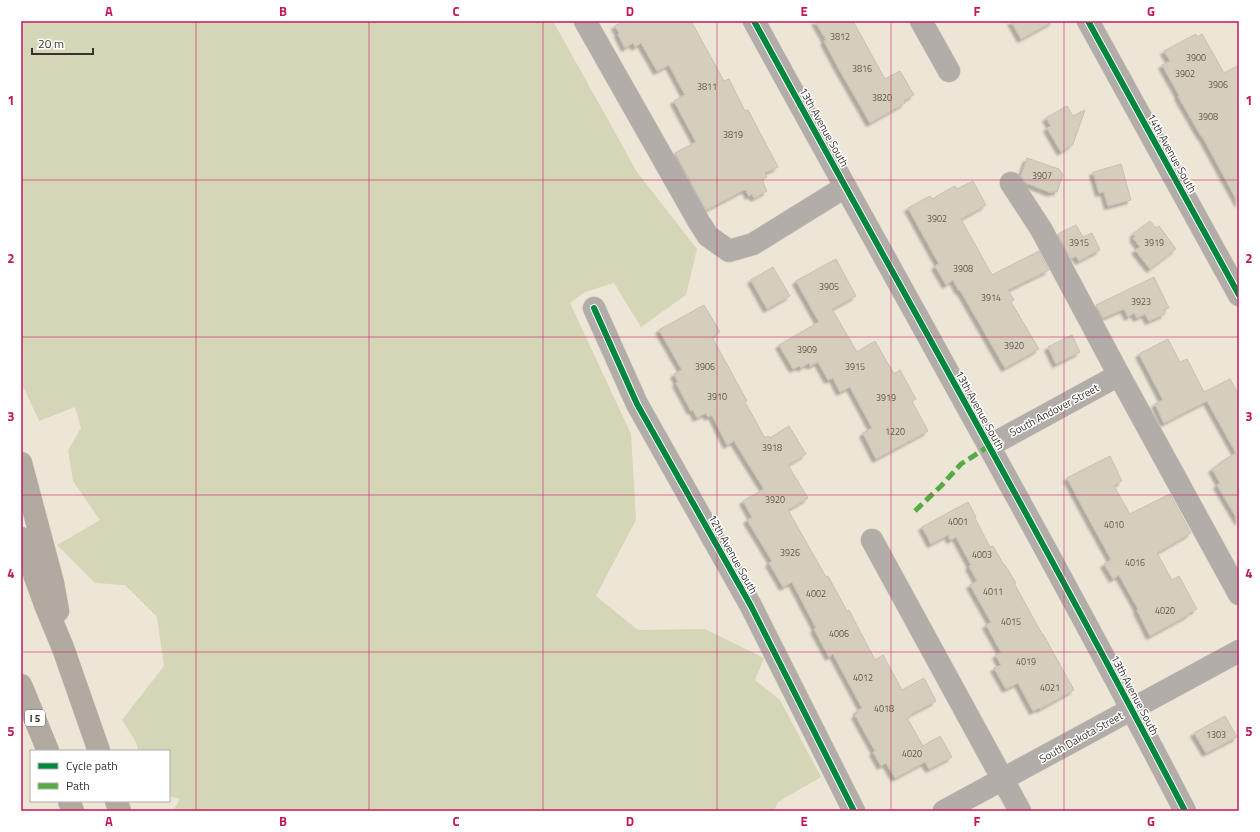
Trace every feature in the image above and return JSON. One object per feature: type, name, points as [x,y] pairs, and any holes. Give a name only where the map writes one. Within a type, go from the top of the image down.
[{"type":"highway","points":[[21,464],[53,583],[63,648]]},
{"type":"highway","points":[[21,538],[46,607],[63,648],[99,750]]},
{"type":"highway","name":"I 5","points":[[21,685],[48,750]]},
{"type":"street","points":[[585,21],[699,222],[708,236],[729,251],[753,244],[845,187]]},
{"type":"street","name":"13th Avenue South","points":[[754,21],[989,446],[1132,709],[1185,811]]},
{"type":"street","points":[[921,21],[949,71]]},
{"type":"street","name":"14th Avenue South","points":[[1088,21],[1239,295]]},
{"type":"street","points":[[1011,183],[1041,229],[1239,594]]},
{"type":"street","name":"12th Avenue South","points":[[594,308],[637,404],[751,606],[854,811]]},
{"type":"street","name":"South Andover Street","points":[[989,446],[1119,375]]},
{"type":"street","points":[[872,540],[1020,811]]},
{"type":"street","name":"South Dakota Street","points":[[944,811],[1239,651]]},
{"type":"green space","points":[[21,21],[553,21],[637,172],[697,249],[686,295],[641,327],[614,283],[585,292],[570,303],[631,434],[636,520],[596,596],[638,630],[705,629],[764,658],[755,680],[780,700],[821,777],[778,802],[774,811],[173,811],[180,799],[170,796],[170,750],[138,750],[136,742],[122,720],[164,666],[157,617],[125,585],[95,583],[57,545],[100,520],[73,481],[68,450],[81,428],[75,407],[39,421],[21,382]]},
{"type":"building","points":[[624,21],[691,21],[724,81],[729,79],[745,111],[748,110],[778,167],[765,173],[767,177],[762,180],[767,191],[754,198],[752,194],[749,196],[746,190],[744,190],[706,210],[675,153],[696,142],[674,101],[685,95],[669,65],[657,71],[641,43],[635,47],[633,43],[625,48],[615,26]]},
{"type":"building","points":[[815,21],[853,21],[885,79],[900,71],[914,95],[904,100],[905,103],[870,123],[839,69],[824,41],[826,40]]},
{"type":"building","points":[[1011,21],[1054,21],[1021,39]]},
{"type":"building","points":[[1196,34],[1197,37],[1202,34],[1224,73],[1239,65],[1239,204],[1162,65],[1170,61],[1164,51]]},
{"type":"building","points":[[1067,106],[1073,116],[1085,110],[1073,144],[1061,152],[1047,128],[1051,126],[1046,118]]},
{"type":"building","points":[[1027,158],[1059,169],[1063,175],[1057,192],[1053,191],[1052,193],[1026,183],[1021,176]]},
{"type":"building","points":[[1121,164],[1131,200],[1108,206],[1104,192],[1099,193],[1093,172]]},
{"type":"building","points":[[973,181],[986,205],[961,219],[992,275],[1039,251],[1049,270],[1008,290],[1014,300],[1011,302],[1039,349],[1005,368],[953,280],[946,285],[935,266],[939,264],[908,208],[930,196],[932,199],[955,186],[957,189]]},
{"type":"building","points":[[1150,221],[1156,228],[1159,226],[1176,249],[1150,269],[1135,250],[1140,247],[1133,238],[1135,237],[1133,234]]},
{"type":"building","points":[[1076,225],[1083,237],[1092,233],[1100,250],[1079,261],[1076,256],[1071,259],[1058,234]]},
{"type":"building","points":[[836,259],[856,296],[832,309],[857,352],[875,341],[894,374],[900,370],[916,399],[912,401],[928,431],[876,459],[863,433],[872,428],[850,387],[840,392],[833,378],[828,380],[818,362],[810,366],[809,363],[801,368],[799,366],[793,369],[779,345],[819,322],[796,281]]},
{"type":"building","points":[[773,267],[790,296],[767,309],[751,280]]},
{"type":"building","points":[[1154,277],[1169,308],[1163,310],[1165,314],[1149,321],[1145,314],[1137,318],[1134,313],[1128,317],[1124,309],[1103,318],[1096,305]]},
{"type":"building","points":[[704,305],[720,332],[712,337],[747,401],[745,402],[765,438],[768,436],[770,438],[789,426],[806,454],[788,465],[808,498],[788,510],[826,577],[828,576],[847,611],[849,610],[875,660],[883,655],[902,690],[924,678],[936,701],[911,714],[911,716],[907,718],[923,746],[940,736],[952,757],[929,769],[925,762],[895,778],[886,763],[881,766],[873,752],[875,751],[855,715],[858,713],[857,711],[862,708],[833,654],[829,657],[792,582],[783,587],[769,563],[772,561],[747,520],[752,517],[743,501],[764,489],[734,441],[727,445],[712,415],[708,417],[706,413],[697,418],[693,410],[691,411],[676,383],[678,382],[674,374],[682,370],[659,330]]},
{"type":"building","points":[[1072,335],[1080,352],[1056,364],[1048,347]]},
{"type":"building","points":[[1168,339],[1180,362],[1187,359],[1204,392],[1230,379],[1239,395],[1239,522],[1217,485],[1220,483],[1212,469],[1236,453],[1207,401],[1164,423],[1155,404],[1163,400],[1139,354]]},
{"type":"building","points":[[1110,456],[1122,481],[1114,486],[1130,514],[1170,494],[1191,533],[1157,553],[1172,580],[1179,576],[1197,609],[1150,636],[1137,610],[1138,609],[1119,575],[1113,579],[1104,564],[1111,559],[1067,478]]},
{"type":"building","points":[[968,502],[990,547],[993,546],[1016,583],[1014,583],[1074,690],[1040,709],[1039,708],[1033,711],[1018,683],[1006,689],[994,668],[1001,665],[996,655],[1001,652],[986,625],[991,622],[970,585],[977,581],[969,566],[971,565],[956,537],[950,540],[948,535],[931,544],[922,527]]},
{"type":"building","points":[[1225,716],[1237,737],[1206,753],[1194,733]]},
{"type":"marked path","points":[[915,511],[961,464],[989,446]]},
{"type":"cycle path","points":[[754,21],[1026,513],[1185,811]]},
{"type":"cycle path","points":[[1088,21],[1239,295]]},
{"type":"cycle path","points":[[594,308],[637,404],[751,606],[854,811]]}]
